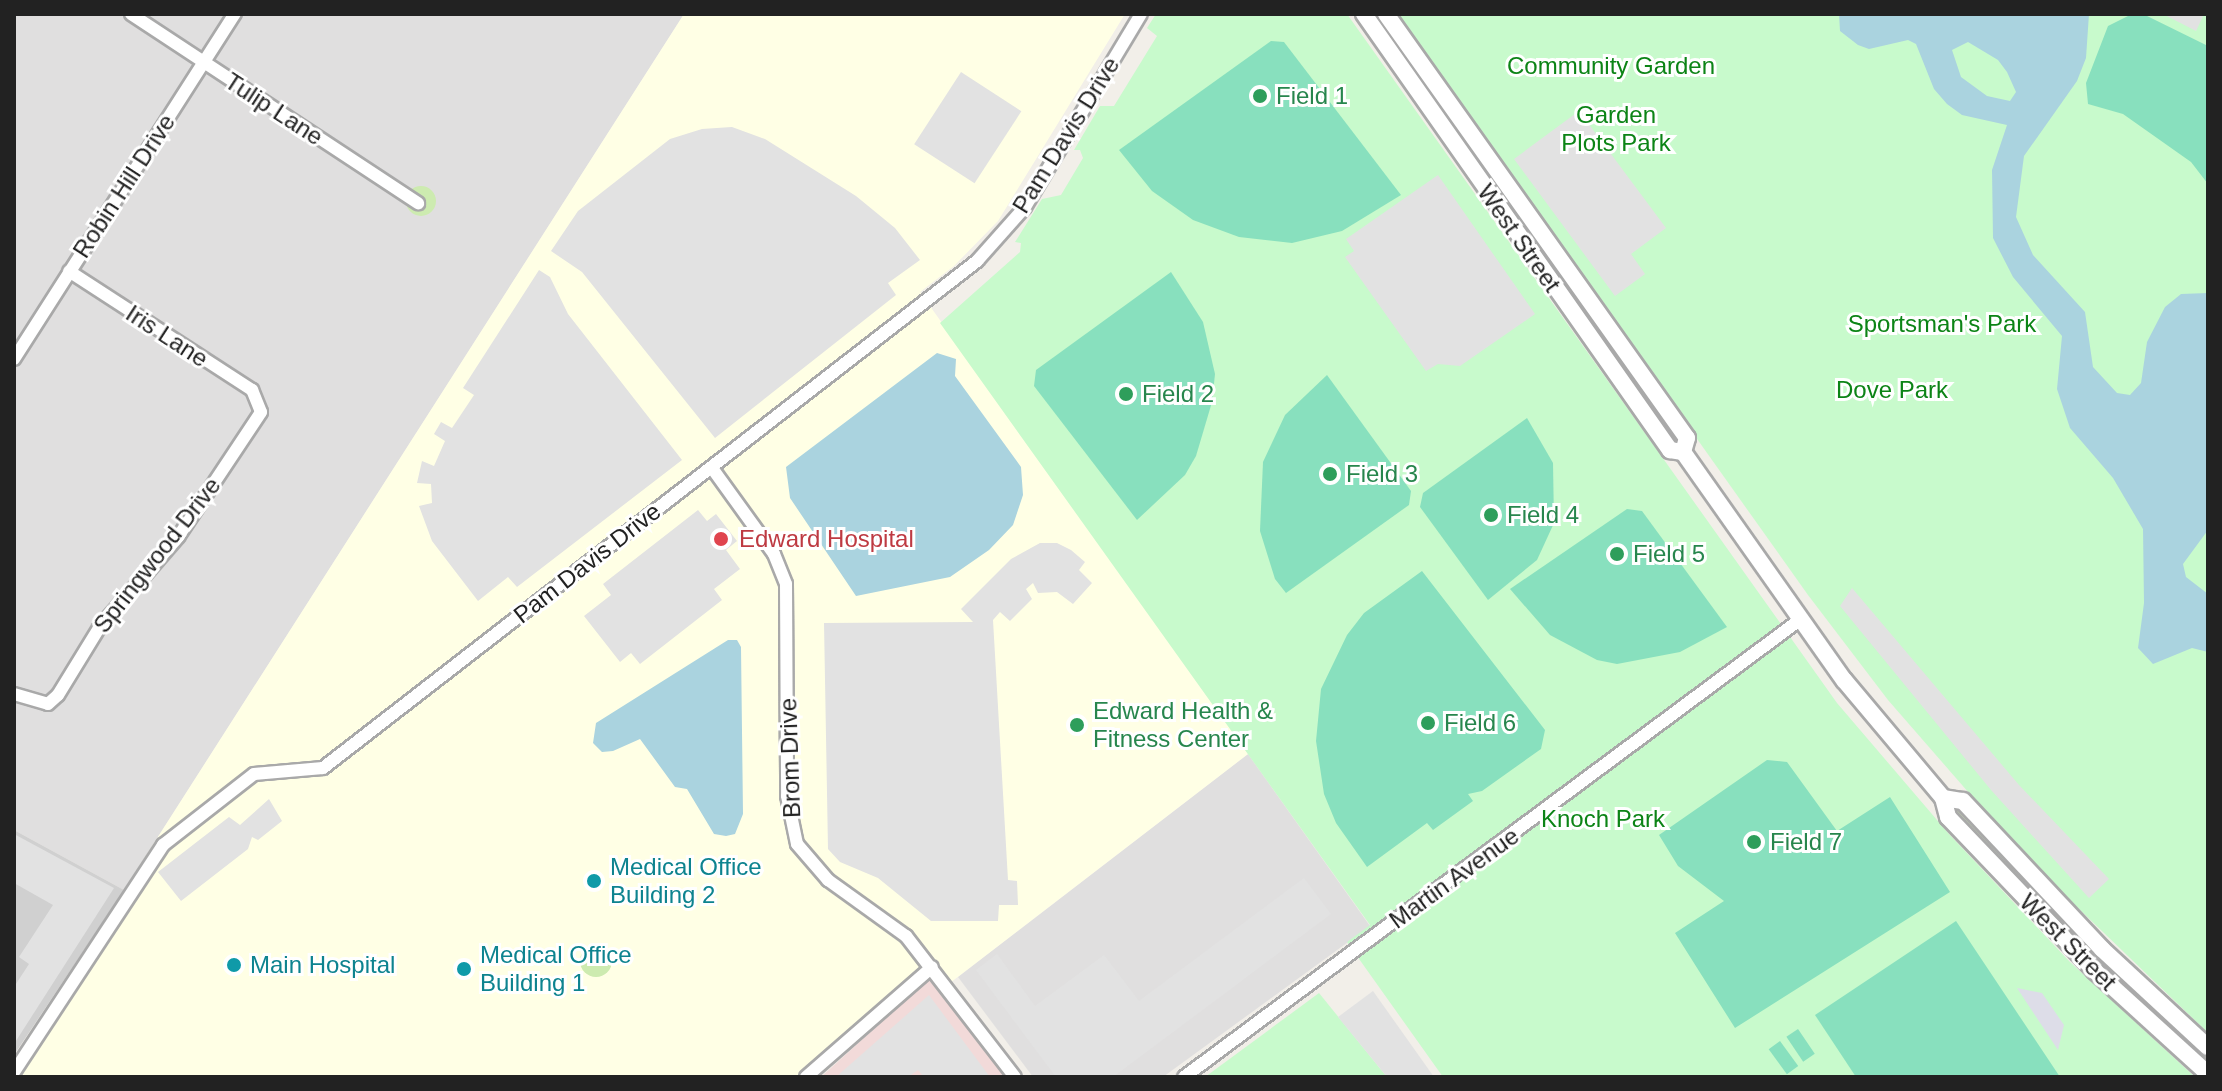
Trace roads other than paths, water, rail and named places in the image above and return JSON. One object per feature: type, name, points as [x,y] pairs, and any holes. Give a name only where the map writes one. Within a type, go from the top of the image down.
[{"type":"street","name":"Tulip Lane","points":[[131,14],[418,203]]},
{"type":"street","name":"Robin Hill Drive","points":[[14,359],[235,14]]},
{"type":"street","name":"Pam Davis Drive","points":[[14,1072],[163,845],[254,774],[323,768],[977,261],[1025,207],[1141,14]]},
{"type":"street","name":"West Street","points":[[1364,14],[1670,450],[1683,452],[1844,680],[1943,798],[1948,817],[2051,928],[2208,1074]]},
{"type":"street","name":"West Street","points":[[1386,14],[1687,438],[1683,452]]},
{"type":"street","name":"Iris Lane","points":[[69,271],[252,390],[261,404]]},
{"type":"street","name":"Springwood Drive","points":[[14,694],[48,704],[99,628],[178,537],[251,432],[261,404]]},
{"type":"street","name":"Brom Drive","points":[[712,468],[774,554],[786,584],[787,796],[797,844],[828,880],[890,920],[932,967],[1015,1077]]},
{"type":"street","name":"Martin Avenue","points":[[1184,1077],[1801,619]]},
{"type":"street","name":"West Street","points":[[1943,798],[1963,801],[2093,939],[2208,1047]]},
{"type":"street","points":[[806,1077],[932,967]]},
{"type":"water","points":[[1839,14],[2089,14],[2086,58],[2077,81],[2024,156],[2016,217],[2033,255],[2085,312],[2093,367],[2117,393],[2130,395],[2141,383],[2147,342],[2165,307],[2181,294],[2208,293],[2208,530],[2183,564],[2186,577],[2208,594],[2208,652],[2192,648],[2153,664],[2138,648],[2144,603],[2143,529],[2113,478],[2070,428],[2057,389],[2062,336],[2013,277],[1993,238],[1992,170],[2007,125],[1962,115],[1947,104],[1934,89],[1916,44],[1908,40],[1869,49],[1858,45],[1840,31]],"holes":[[[1968,42],[1998,60],[2016,92],[2010,101],[1987,96],[1961,77],[1952,50]]]},
{"type":"water","points":[[937,353],[956,359],[955,376],[1021,467],[1023,495],[1013,525],[989,550],[950,577],[856,596],[790,498],[786,467]]},
{"type":"water","points":[[728,640],[737,640],[741,647],[743,814],[735,834],[726,836],[714,834],[687,789],[675,787],[640,739],[613,751],[602,752],[593,743],[596,723]]},
{"type":"place","name":"Field 1","points":[[1260,96]]},
{"type":"place","name":"Field 2","points":[[1126,394]]},
{"type":"place","name":"Field 3","points":[[1330,474]]},
{"type":"place","name":"Field 4","points":[[1491,515]]},
{"type":"place","name":"Edward Hospital","points":[[721,539]]},
{"type":"place","name":"Field 5","points":[[1617,554]]},
{"type":"place","name":"Field 6","points":[[1428,723]]},
{"type":"place","name":"Edward Health & Fitness Center","points":[[1077,725]]},
{"type":"place","name":"Field 7","points":[[1754,842]]},
{"type":"place","name":"Medical Office Building 2","points":[[594,881]]},
{"type":"place","name":"Main Hospital","points":[[234,965]]},
{"type":"place","name":"Medical Office Building 1","points":[[464,969]]},
{"type":"park label","name":"Community Garden","points":[[1611,66]]},
{"type":"park label","name":"Garden Plots Park","points":[[1616,129]]},
{"type":"park label","name":"Sportsman's Park","points":[[1942,324]]},
{"type":"park label","name":"Dove Park","points":[[1892,390]]},
{"type":"park label","name":"Knoch Park","points":[[1603,819]]}]
